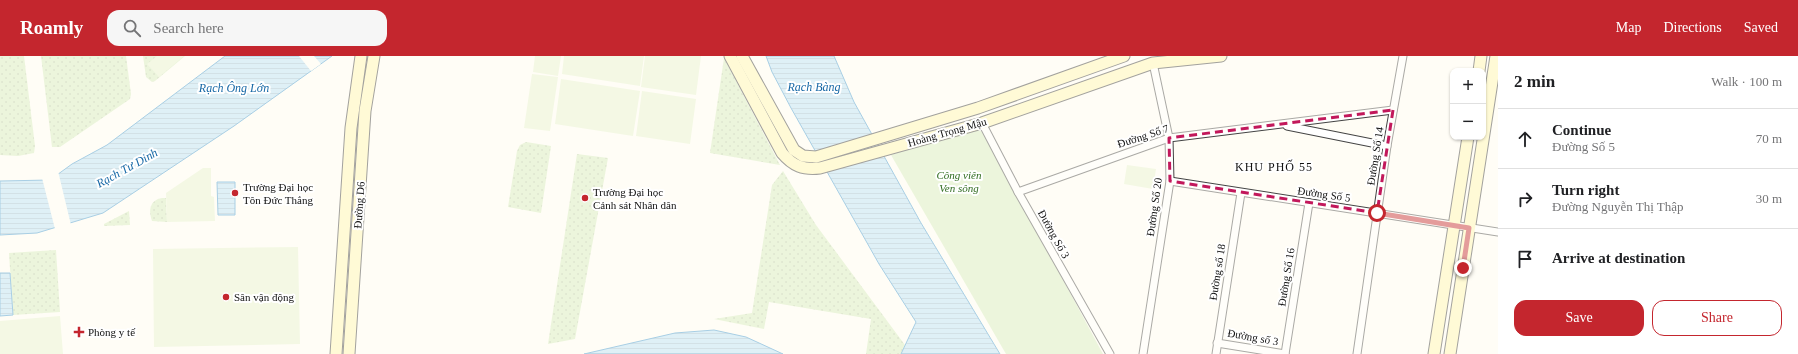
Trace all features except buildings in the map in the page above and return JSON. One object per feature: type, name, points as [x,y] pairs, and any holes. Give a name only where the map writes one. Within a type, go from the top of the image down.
[{"type":"main road","name":"Đường D6","points":[[336,349],[354,96],[361,56]]},
{"type":"main road","name":"Đường D6","points":[[350,350],[367,98],[374,56]]},
{"type":"main road","name":"Hoàng Trọng Mậu","points":[[730,56],[752,84],[794,150],[803,156],[816,157],[978,108],[1124,56]]},
{"type":"main road","name":"Hoàng Trọng Mậu","points":[[742,56],[752,84],[782,153],[789,161],[808,169],[820,168],[982,123],[1153,59],[1221,56]]},
{"type":"main road","points":[[1480,68],[1482,56]]},
{"type":"main road","points":[[1450,354],[1496,56]]},
{"type":"main road","points":[[354,96],[367,98]]},
{"type":"main road","points":[[1434,354],[1468,140]]},
{"type":"main road","points":[[336,349],[350,350]]},
{"type":"street","name":"Đường Số 14","points":[[1357,354],[1387,146],[1403,56]]},
{"type":"street","name":"Đường Số 20","points":[[1143,354],[1170,181],[1169,138],[1153,59]]},
{"type":"street","name":"Đường Số 7","points":[[1018,192],[1169,138],[1393,110]]},
{"type":"street","name":"Đường Số 3","points":[[982,123],[1018,192],[1110,354]]},
{"type":"street","name":"Đường Số 7","points":[[1281,125],[1387,146]]},
{"type":"street","name":"Đường Số 5","points":[[1170,181],[1498,232]]},
{"type":"street","name":"Đường số 18","points":[[1216,354],[1241,192]]},
{"type":"street","name":"Đường Số 16","points":[[1285,354],[1309,203]]},
{"type":"street","name":"Đường số 3","points":[[1217,343],[1285,354]]},
{"type":"highlighted area","points":[[1393,110],[1377,213],[1170,181],[1169,138]]},
{"type":"green space","points":[[0,56],[24,56],[35,146],[34,153],[18,156],[0,155]]},
{"type":"green space","points":[[41,56],[126,56],[131,94],[130,99],[60,147],[52,147]]},
{"type":"green space","points":[[143,56],[185,56],[152,82],[146,77]]},
{"type":"green space","points":[[157,56],[184,56],[159,77],[147,64]]},
{"type":"green space","points":[[535,56],[561,56],[558,76],[533,72]]},
{"type":"green space","points":[[564,56],[644,56],[640,86],[562,74]]},
{"type":"green space","points":[[645,56],[701,56],[696,95],[641,87]]},
{"type":"green space","points":[[724,58],[780,165],[710,153]]},
{"type":"green space","points":[[532,74],[558,77],[550,131],[524,128]]},
{"type":"green space","points":[[561,79],[640,91],[633,136],[555,124]]},
{"type":"green space","points":[[642,91],[696,99],[690,144],[636,136]]},
{"type":"green space","name":"Công viên Ven sông","points":[[971,129],[977,129],[984,133],[1103,354],[1006,354],[891,155]]},
{"type":"green space","points":[[526,142],[551,146],[541,213],[508,207],[517,151],[520,145]]},
{"type":"green space","points":[[577,154],[608,158],[575,339],[548,344]]},
{"type":"green space","points":[[1127,165],[1156,169],[1153,189],[1124,184]]},
{"type":"green space","points":[[203,168],[211,168],[211,196],[214,197],[215,221],[167,222],[166,193]]},
{"type":"green space","points":[[783,171],[816,225],[905,345],[901,354],[866,354],[871,319],[769,302],[764,329],[714,319],[752,313],[772,185]]},
{"type":"green space","points":[[166,198],[167,222],[152,221],[150,213],[151,206],[155,201]]},
{"type":"green space","points":[[129,211],[130,225],[104,226],[104,224]]},
{"type":"green space","name":"Sân vận động","points":[[298,247],[300,344],[154,347],[153,249]]},
{"type":"green space","points":[[56,250],[60,312],[13,315],[9,253]]},
{"type":"green space","points":[[60,316],[63,354],[0,354],[0,321]]},
{"type":"water","name":"Rạch Ông Lớn","points":[[225,56],[332,56],[234,126],[103,213],[37,233],[0,235],[0,181],[50,180],[72,164],[107,145]]},
{"type":"water","name":"Rạch Bàng","points":[[766,56],[834,56],[854,102],[921,223],[1000,354],[901,354],[916,322],[879,264],[791,108],[772,72]]},
{"type":"water","points":[[217,182],[235,182],[235,215],[218,215]]},
{"type":"water","points":[[0,273],[10,273],[13,315],[0,316]]},
{"type":"water","points":[[714,330],[746,337],[783,354],[584,354],[675,333]]},
{"type":"pier","points":[[299,56],[314,56],[321,64],[311,71]]},
{"type":"pier","points":[[58,171],[71,225],[55,229],[42,178],[50,178]]},
{"type":"place","name":"Trường Đại học Tôn Đức Thắng","points":[[235,193]]},
{"type":"place","name":"Trường Đại học Cảnh sát Nhân dân","points":[[585,198]]},
{"type":"place","name":"Sân vận động","points":[[226,297]]},
{"type":"place","name":"Phòng y tế","points":[[79,332]]},
{"type":"district","name":"KHU PHỐ 55","points":[[1274,167]]},
{"type":"route","points":[[1377,213],[1469,228],[1463,268]]},
{"type":"water label","name":"Rạch Tư Dinh","points":[[127,168]]}]
